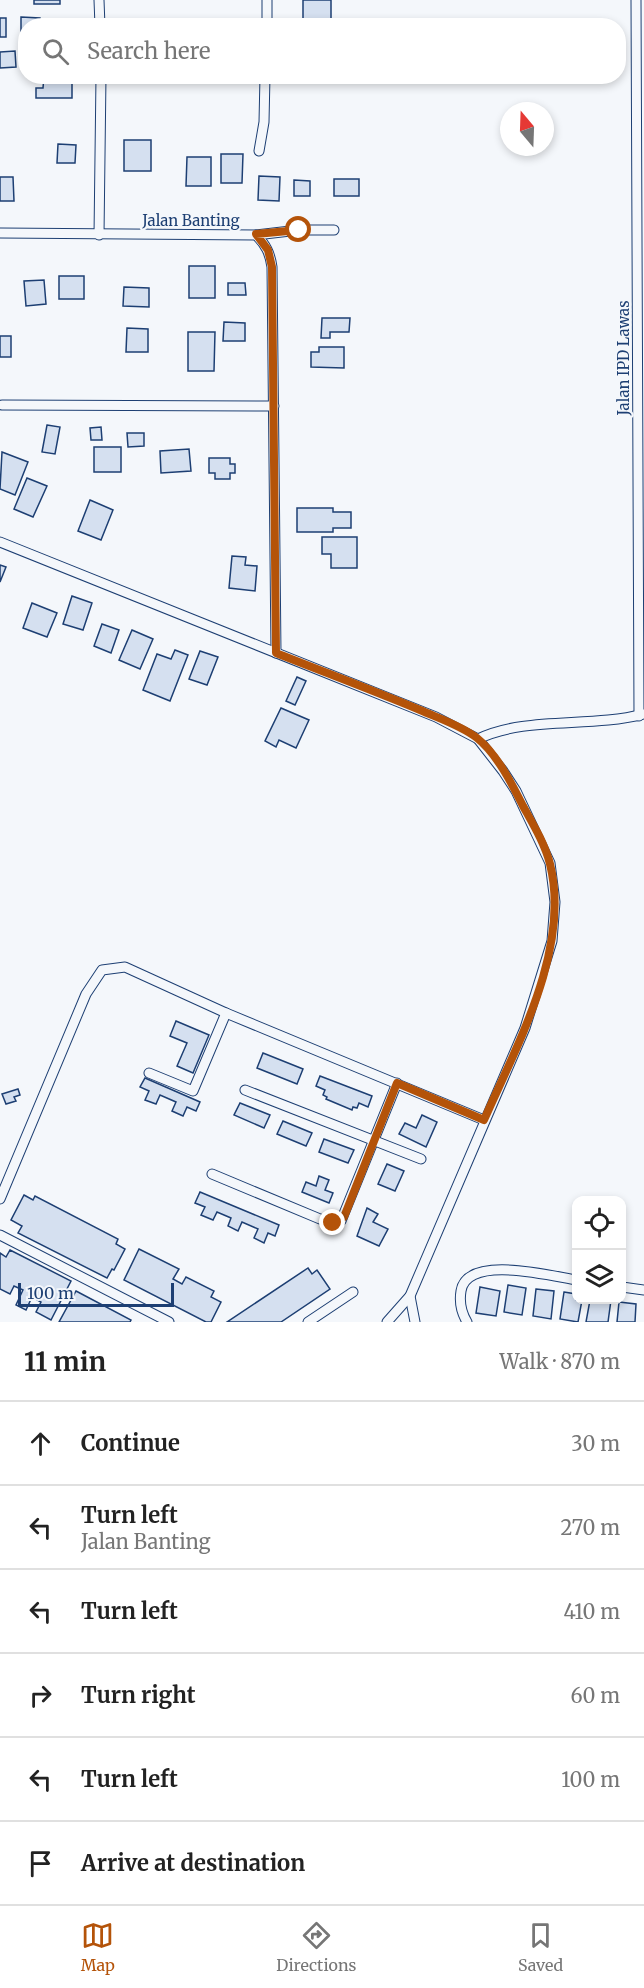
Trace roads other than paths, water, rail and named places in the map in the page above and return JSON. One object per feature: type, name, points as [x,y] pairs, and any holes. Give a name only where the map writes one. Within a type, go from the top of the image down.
[{"type":"street","points":[[99,0],[100,18]]},
{"type":"street","points":[[267,0],[267,18]]},
{"type":"street","name":"Jalan IPD Lawas","points":[[636,0],[641,715]]},
{"type":"street","points":[[99,235],[101,84]]},
{"type":"street","points":[[259,151],[264,122],[265,84]]},
{"type":"street","points":[[256,234],[334,230]]},
{"type":"street","name":"Jalan Banting","points":[[0,233],[256,234],[268,250],[272,267],[276,653]]},
{"type":"street","points":[[2,405],[274,406]]},
{"type":"street","points":[[0,542],[411,706],[478,739],[503,771],[533,825],[550,863],[555,902],[552,941],[545,968],[525,1028],[410,1296],[387,1322]]},
{"type":"street","points":[[478,739],[505,728],[585,724],[641,715]]},
{"type":"street","points":[[0,1199],[86,994],[102,970],[125,967],[226,1013],[484,1120]]},
{"type":"street","points":[[149,1073],[193,1092],[226,1013]]},
{"type":"street","points":[[212,1174],[333,1223],[344,1217],[397,1083]]},
{"type":"street","points":[[245,1090],[375,1139],[421,1159]]},
{"type":"street","points":[[0,1235],[169,1322]]},
{"type":"street","points":[[467,1322],[459,1300],[461,1286],[471,1274],[487,1270],[508,1270],[572,1279]]},
{"type":"street","points":[[626,1288],[644,1290]]},
{"type":"street","points":[[308,1322],[353,1292]]},
{"type":"street","points":[[410,1296],[415,1322]]}]
